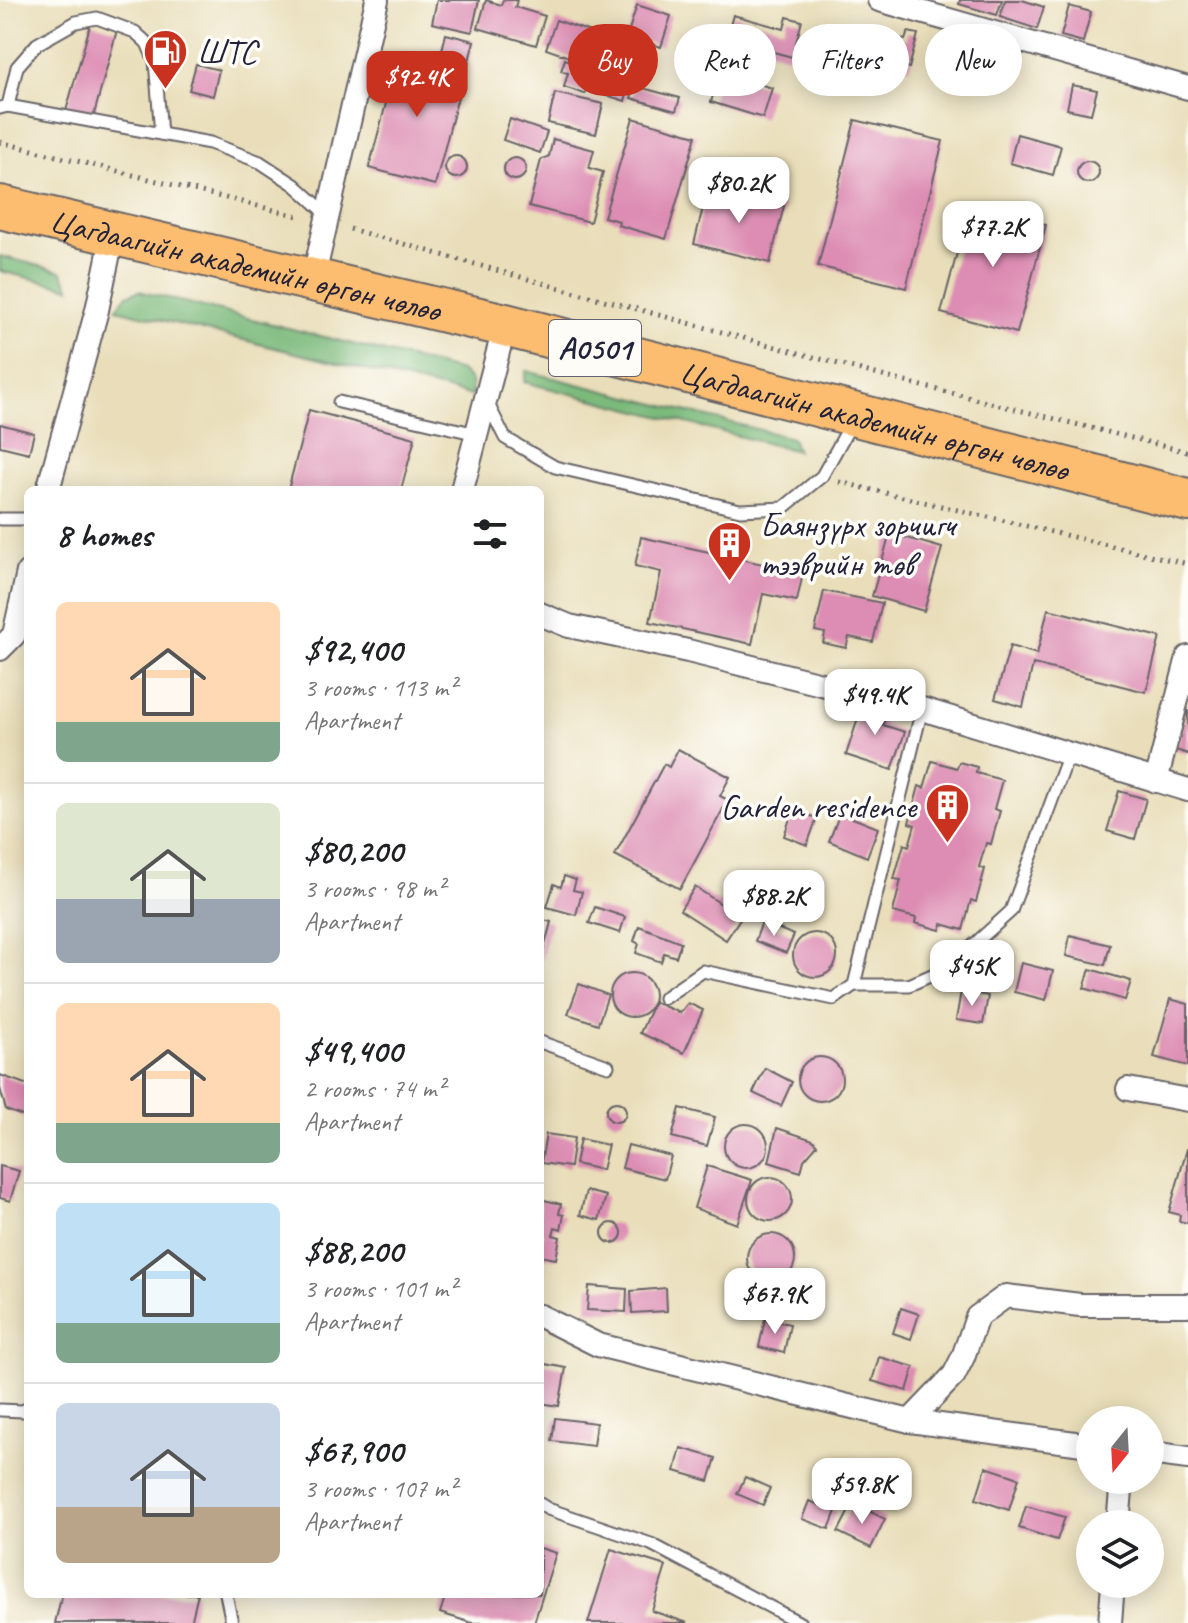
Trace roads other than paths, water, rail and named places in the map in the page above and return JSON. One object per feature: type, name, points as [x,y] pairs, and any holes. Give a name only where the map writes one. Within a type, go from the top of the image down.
[{"type":"highway","name":"Цагдаагийн академийн өргөн чөлөө","points":[[0,207],[505,325],[1188,500]]},
{"type":"street","points":[[313,280],[377,0]]},
{"type":"street","points":[[879,0],[1188,88]]},
{"type":"street","points":[[49,486],[97,310],[113,234]]},
{"type":"street","points":[[463,486],[505,325]]},
{"type":"street","points":[[0,649],[14,635],[24,590]]},
{"type":"street","points":[[544,616],[569,626],[688,651],[922,709],[1188,790]]},
{"type":"street","points":[[1156,781],[1188,657]]},
{"type":"street","points":[[1128,1089],[1188,1100]]},
{"type":"street","points":[[910,1421],[954,1375],[977,1317],[1006,1296],[1080,1305],[1188,1305]]},
{"type":"street","points":[[544,1318],[598,1345],[910,1421],[1076,1443]]},
{"type":"street","points":[[1164,1455],[1188,1458]]},
{"type":"street","points":[[1110,1623],[1112,1598]]},
{"type":"lane","points":[[161,134],[155,61],[147,43],[135,32],[97,18],[76,22],[37,44],[17,67],[4,107],[210,143],[260,162],[295,185],[327,219]]},
{"type":"lane","points":[[486,400],[505,438],[555,467],[740,510],[783,508],[822,476],[856,414]]},
{"type":"lane","points":[[339,402],[477,434]]},
{"type":"lane","points":[[0,519],[24,519]]},
{"type":"lane","points":[[854,985],[922,709]]},
{"type":"lane","points":[[664,998],[703,971],[834,999],[854,985],[909,985],[948,968],[1011,911],[1069,754]]},
{"type":"lane","points":[[544,1043],[608,1066]]},
{"type":"lane","points":[[0,1410],[24,1410]]},
{"type":"lane","points":[[544,1506],[651,1544],[800,1623]]},
{"type":"lane","points":[[227,1598],[232,1623]]},
{"type":"place","name":"ШТС","points":[[166,90]]},
{"type":"place","name":"Баянзүрх зорчигч тээврийн төв","points":[[729,583]]},
{"type":"place","name":"Garden residence","points":[[947,845]]}]
